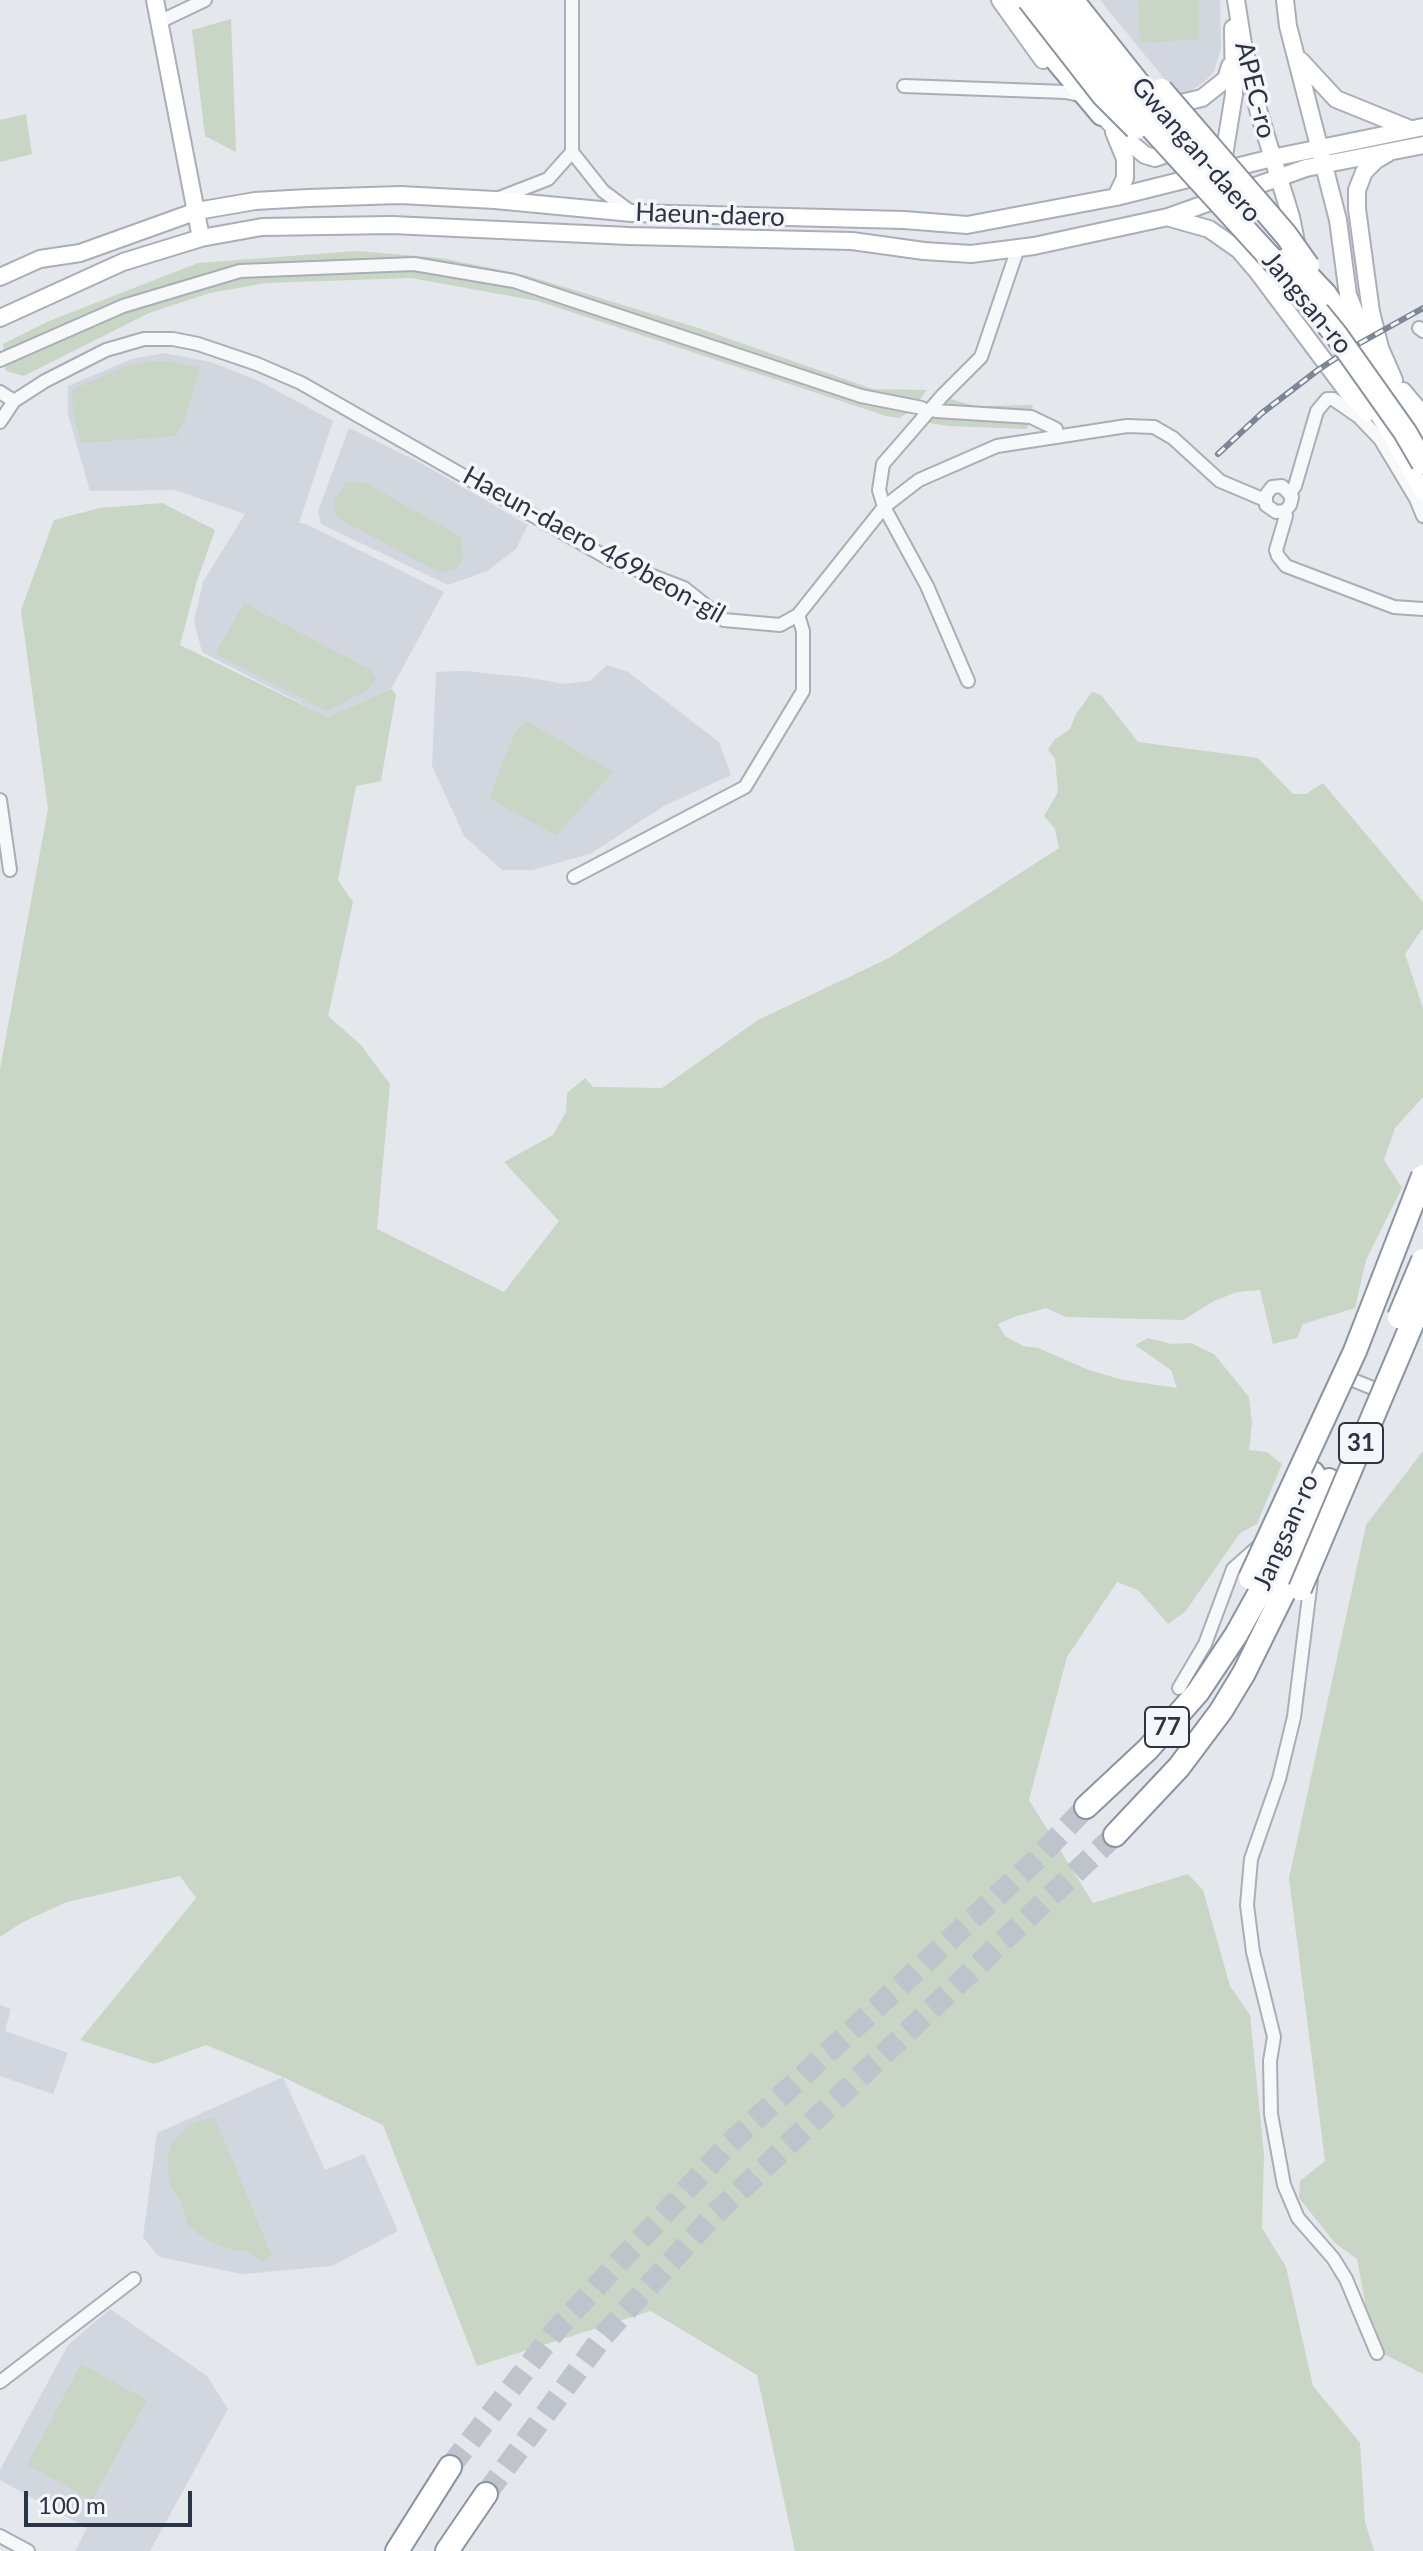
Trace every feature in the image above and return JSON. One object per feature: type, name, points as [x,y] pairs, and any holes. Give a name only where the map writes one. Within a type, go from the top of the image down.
[{"type":"highway","points":[[1014,0],[1059,63],[1102,114]]},
{"type":"highway","points":[[1029,0],[1103,95],[1154,144],[1176,156]]},
{"type":"highway","name":"Gwangan-daero","points":[[1052,0],[1176,156]]},
{"type":"highway","name":"Gwangan-daero","points":[[1072,0],[1181,137],[1325,294]]},
{"type":"highway","points":[[1088,0],[1135,60],[1286,235],[1325,294]]},
{"type":"highway","name":"Jangsan-ro","points":[[1176,156],[1298,288],[1337,336],[1405,432],[1423,463]]},
{"type":"highway","name":"Jangsan-ro","points":[[1325,294],[1423,436]]},
{"type":"highway","points":[[1236,1635],[1250,1578],[1355,1351],[1423,1176]]},
{"type":"highway","name":"Jangsan-ro","points":[[1086,1807],[1148,1749],[1198,1692],[1236,1635],[1261,1590],[1370,1347],[1423,1217]]},
{"type":"highway","name":"Jangsan-ro","points":[[1115,1835],[1171,1776],[1221,1711],[1244,1673],[1276,1611],[1423,1260]]},
{"type":"highway","name":"31","points":[[1221,1711],[1249,1679],[1266,1653],[1300,1589],[1423,1298]]},
{"type":"highway","points":[[397,2551],[450,2467]]},
{"type":"highway","points":[[447,2551],[486,2494]]},
{"type":"main road","points":[[155,0],[201,238]]},
{"type":"main road","points":[[1000,0],[1051,70],[1129,142],[1145,155],[1155,158],[1170,150],[1173,141],[1173,126],[1162,99]]},
{"type":"main road","points":[[1060,0],[1111,63],[1117,65],[1123,59],[1119,48]]},
{"type":"main road","points":[[1079,0],[1222,170]]},
{"type":"main road","name":"APEC-ro","points":[[1222,170],[1232,111],[1235,0]]},
{"type":"main road","name":"APEC-ro","points":[[1235,0],[1249,72],[1291,217],[1310,302],[1333,346],[1386,426],[1401,455]]},
{"type":"main road","name":"APEC-ro","points":[[1285,0],[1288,26],[1338,220],[1348,295],[1373,354],[1394,380]]},
{"type":"main road","points":[[1162,99],[1177,104],[1189,103],[1211,92],[1226,79],[1233,50]]},
{"type":"main road","points":[[1296,55],[1336,99],[1417,128]]},
{"type":"main road","points":[[1102,114],[1119,140],[1125,159],[1125,178],[1116,197]]},
{"type":"main road","name":"Haeun-daero","points":[[0,318],[123,262],[201,238],[262,227],[392,225],[629,236],[852,241],[971,254],[1018,248],[1168,217],[1278,179],[1322,156],[1417,128]]},
{"type":"main road","name":"Haeun-daero","points":[[0,277],[40,259],[80,253],[197,211],[255,201],[400,195],[632,213],[904,220],[967,225],[1116,197],[1272,158],[1423,145]]},
{"type":"main road","points":[[1392,150],[1364,172],[1357,190],[1357,209],[1371,312],[1380,348],[1394,380],[1423,415]]},
{"type":"main road","points":[[1283,197],[1280,214],[1284,265],[1292,294],[1314,347]]},
{"type":"main road","points":[[1168,217],[1209,229],[1232,244],[1257,271],[1349,394],[1401,455],[1423,492]]},
{"type":"street","points":[[159,22],[205,0]]},
{"type":"street","points":[[572,0],[572,152],[603,191],[632,213]]},
{"type":"street","points":[[904,86],[1079,95]]},
{"type":"street","points":[[495,200],[548,179],[572,152]]},
{"type":"street","points":[[968,681],[927,586],[884,507],[879,490],[883,464],[981,357],[1018,248]]},
{"type":"street","points":[[0,360],[123,306],[240,271],[414,264],[514,281],[861,396],[922,408]]},
{"type":"street","name":"Haeun-daero 469beon-gil","points":[[14,401],[45,381],[106,350],[144,339],[173,339],[198,344],[301,383],[611,560],[684,588],[724,620],[780,625],[798,615]]},
{"type":"street","points":[[0,392],[14,401],[0,422]]},
{"type":"street","points":[[1423,516],[1380,439],[1359,417],[1333,399],[1327,399],[1317,411],[1295,486],[1290,493],[1290,505],[1285,511],[1276,550],[1286,566],[1394,607],[1423,609]]},
{"type":"street","points":[[936,411],[1031,417],[1056,429]]},
{"type":"street","points":[[574,877],[745,787],[803,691],[803,631],[798,615],[884,507],[919,480],[997,446],[1143,426],[1161,430],[1173,438],[1220,481],[1265,500],[1272,511],[1285,511]]},
{"type":"street","points":[[1242,490],[1282,486],[1290,493]]},
{"type":"street","points":[[1265,500],[1272,487]]},
{"type":"street","points":[[0,800],[10,870]]},
{"type":"street","points":[[1179,1688],[1205,1644],[1233,1569],[1276,1531],[1348,1378],[1423,1192]]},
{"type":"street","points":[[1377,2353],[1346,2279],[1333,2258],[1298,2218],[1284,2185],[1271,2114],[1270,2061],[1274,2037],[1253,1952],[1247,1905],[1251,1859],[1279,1779],[1294,1717],[1307,1627],[1314,1541],[1375,1389],[1423,1311]]},
{"type":"street","points":[[1348,1378],[1375,1389]]},
{"type":"street","points":[[0,2382],[134,2279]]},
{"type":"street","points":[[0,2536],[28,2551]]},
{"type":"shaded area","points":[[1100,0],[1220,0],[1221,48],[1214,72],[1180,98]]},
{"type":"shaded area","points":[[164,353],[211,362],[259,381],[333,421],[299,523],[444,592],[391,689],[328,717],[202,652],[194,621],[203,582],[245,514],[175,490],[90,491],[68,414],[68,386],[132,359]]},
{"type":"shaded area","points":[[349,428],[419,462],[528,525],[516,549],[487,571],[448,585],[321,524],[318,511]]},
{"type":"shaded area","points":[[607,665],[628,672],[719,742],[731,775],[664,806],[590,854],[532,870],[502,870],[464,836],[432,766],[436,672],[464,671],[565,684],[590,681]]},
{"type":"shaded area","points":[[0,2005],[11,2009],[5,2031],[68,2053],[53,2094],[0,2076]]},
{"type":"shaded area","points":[[283,2077],[325,2170],[364,2154],[398,2231],[332,2266],[242,2274],[159,2257],[143,2237],[157,2133]]},
{"type":"shaded area","points":[[110,2309],[207,2376],[228,2409],[150,2551],[75,2551],[87,2528],[0,2480],[0,2470],[68,2345]]},
{"type":"green space","points":[[1138,0],[1199,0],[1199,39],[1140,43]]},
{"type":"green space","points":[[231,19],[236,152],[205,136],[192,30]]},
{"type":"green space","points":[[26,114],[32,154],[0,162],[0,120]]},
{"type":"green space","points":[[356,251],[441,258],[525,275],[698,328],[873,389],[927,390],[911,411],[899,418],[886,416],[538,301],[411,278],[266,283],[210,293],[149,313],[24,376],[6,371],[3,344],[49,321],[198,263]]},
{"type":"green space","points":[[153,361],[200,368],[184,422],[176,436],[81,443],[73,413],[72,390],[126,366]]},
{"type":"green space","points":[[950,399],[976,406],[1033,405],[1027,429],[929,423]]},
{"type":"green space","points":[[346,482],[366,483],[461,537],[463,559],[456,568],[440,573],[336,517],[334,501]]},
{"type":"green space","points":[[162,503],[215,530],[196,584],[180,645],[328,717],[391,689],[396,694],[381,781],[356,786],[338,880],[353,902],[328,1016],[361,1045],[390,1084],[377,1229],[504,1292],[559,1221],[504,1162],[553,1135],[566,1112],[567,1093],[585,1078],[593,1087],[662,1088],[758,1020],[889,958],[1059,848],[1055,829],[1044,816],[1058,792],[1055,758],[1048,750],[1054,740],[1070,729],[1076,714],[1092,692],[1101,695],[1138,742],[1258,758],[1293,794],[1306,794],[1323,783],[1423,902],[1423,928],[1405,954],[1423,1008],[1423,1097],[1395,1128],[1384,1160],[1402,1188],[1366,1260],[1355,1308],[1303,1324],[1297,1338],[1273,1344],[1260,1290],[1237,1292],[1214,1301],[1183,1320],[1066,1317],[1046,1308],[998,1324],[1005,1336],[1023,1346],[1038,1348],[1089,1370],[1123,1380],[1177,1388],[1171,1370],[1135,1345],[1148,1338],[1171,1344],[1191,1343],[1214,1354],[1249,1397],[1252,1424],[1249,1450],[1267,1452],[1282,1464],[1257,1524],[1240,1533],[1185,1612],[1168,1624],[1138,1590],[1117,1582],[1067,1657],[1029,1800],[1093,1903],[1188,1874],[1203,1890],[1230,1986],[1250,2015],[1264,2155],[1262,2228],[1286,2267],[1313,2386],[1360,2443],[1365,2522],[1374,2551],[795,2551],[757,2375],[651,2311],[477,2366],[383,2125],[283,2077],[206,2045],[154,2064],[80,2040],[196,1898],[180,1876],[67,1902],[21,1923],[0,1937],[0,1069],[48,809],[21,610],[54,520],[100,508]]},
{"type":"green space","points":[[244,603],[371,670],[376,680],[367,690],[327,711],[215,654]]},
{"type":"green space","points":[[527,721],[613,772],[556,836],[489,798],[515,732]]},
{"type":"green space","points":[[1423,1451],[1423,2374],[1384,2354],[1366,2307],[1357,2259],[1335,2243],[1299,2198],[1300,2181],[1325,2161],[1289,1878],[1366,1525]]},
{"type":"green space","points":[[214,2116],[272,2256],[262,2262],[247,2251],[232,2250],[197,2233],[187,2223],[180,2200],[170,2185],[167,2158],[172,2142],[191,2124]]},
{"type":"green space","points":[[81,2364],[147,2400],[92,2500],[27,2465]]},
{"type":"tunnel","points":[[450,2467],[557,2329],[730,2143],[1037,1859],[1086,1807]]},
{"type":"tunnel","points":[[486,2494],[604,2335],[710,2219],[1115,1835]]},
{"type":"railway","points":[[1218,454],[1262,413],[1318,370],[1423,308]]}]
